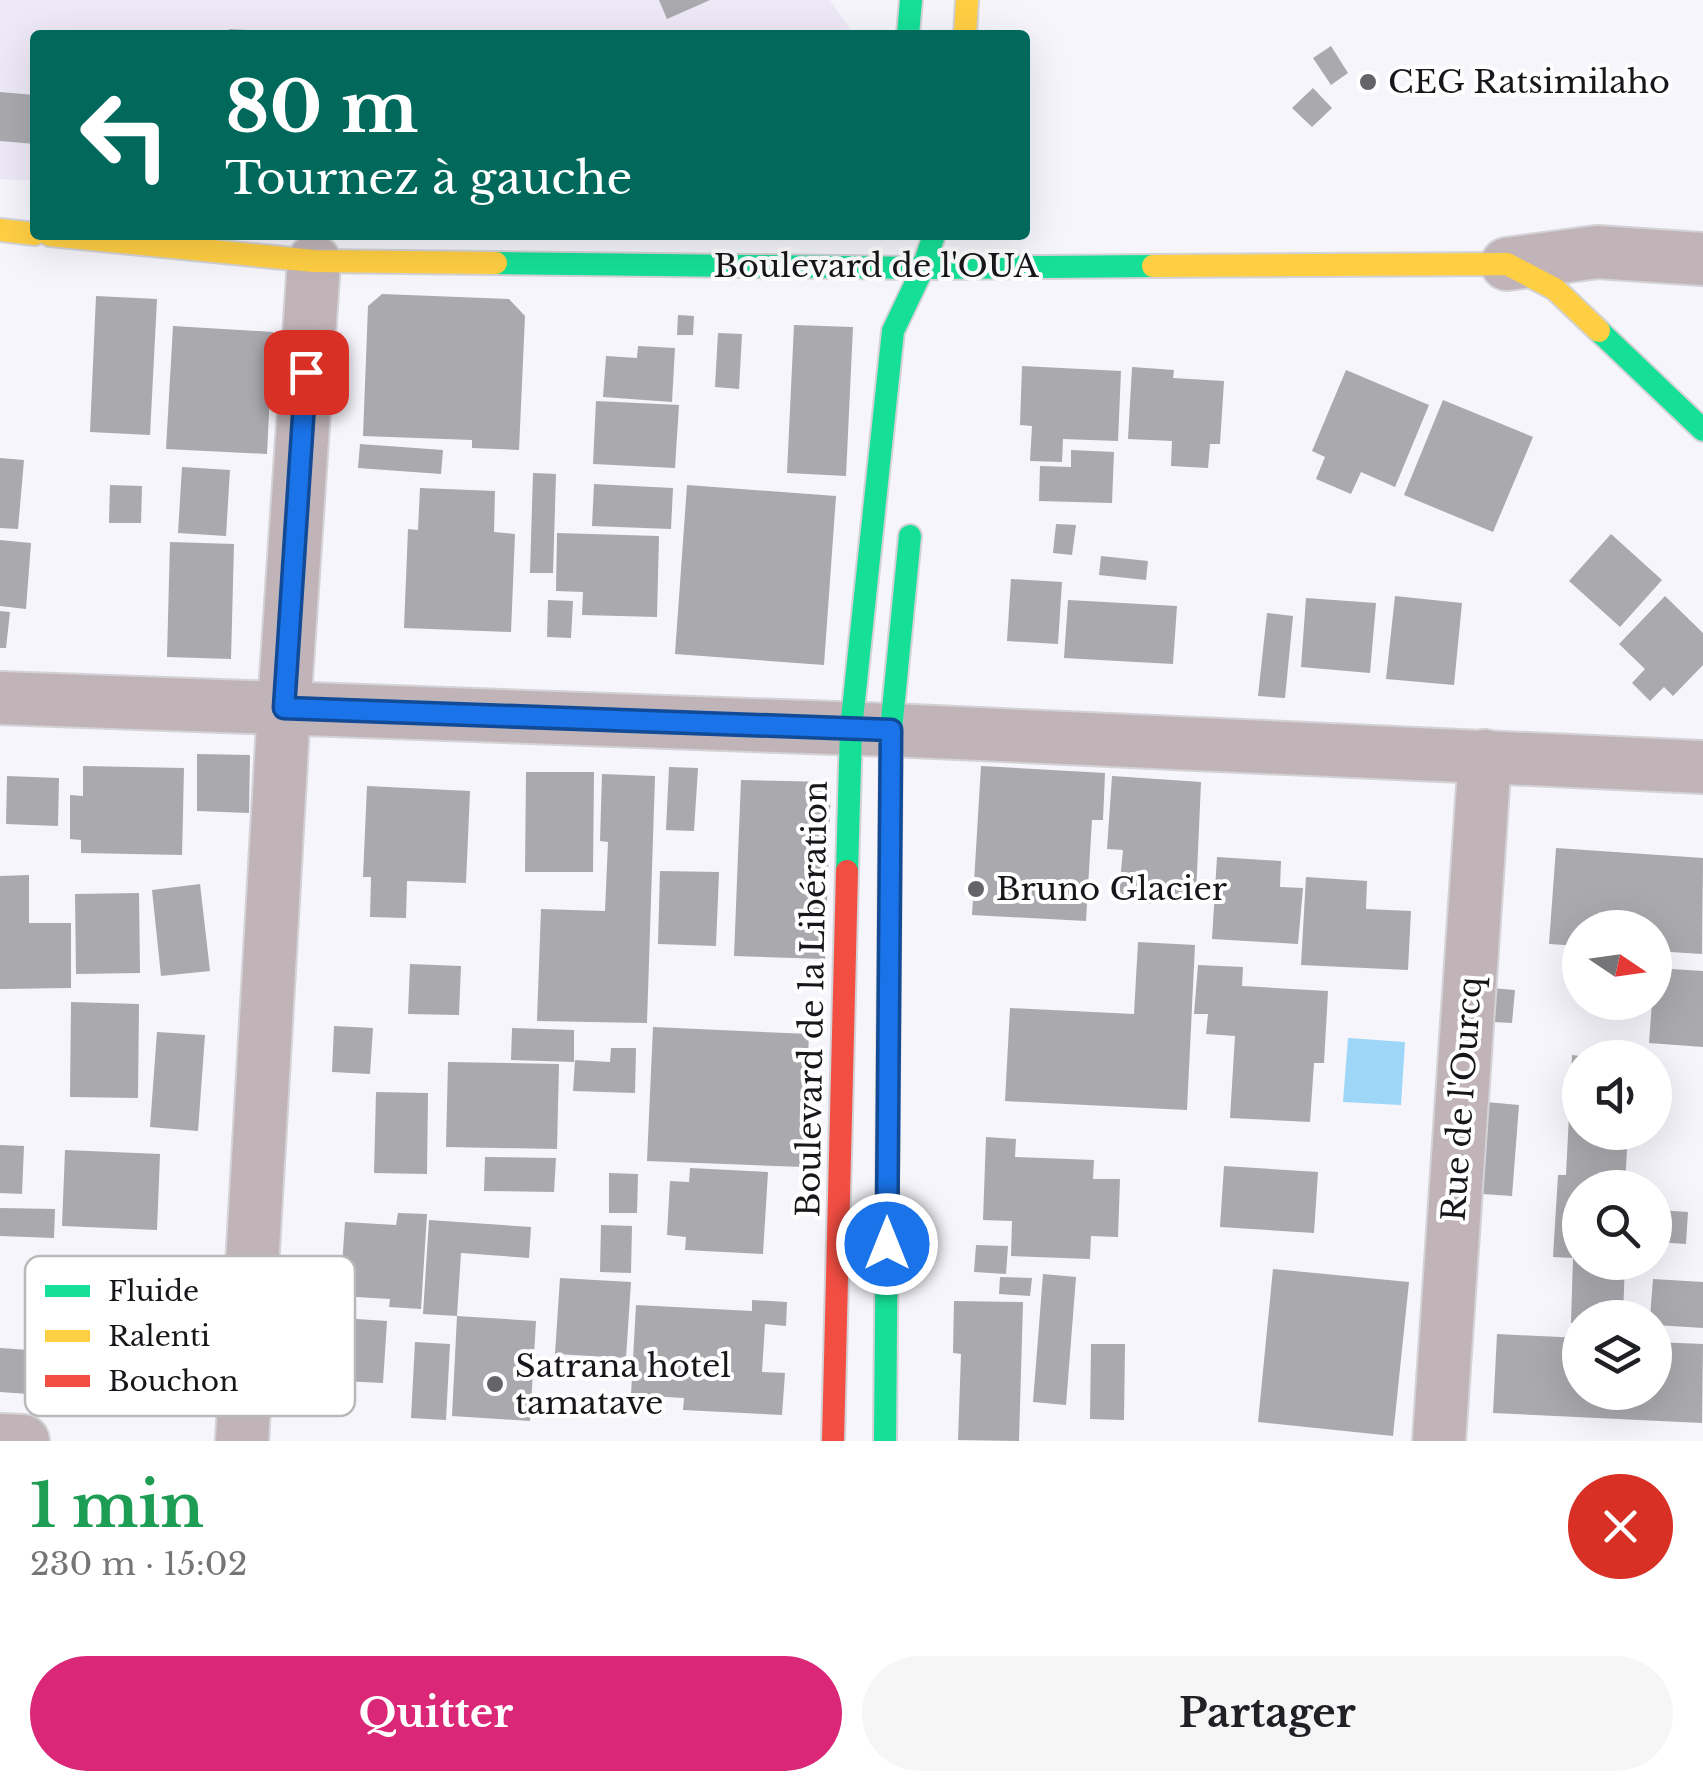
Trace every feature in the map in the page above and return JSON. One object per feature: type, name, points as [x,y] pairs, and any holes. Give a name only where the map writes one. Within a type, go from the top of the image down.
[{"type":"street","points":[[908,30],[911,0]]},
{"type":"street","points":[[965,30],[967,0]]},
{"type":"street","points":[[0,230],[30,233]]},
{"type":"street","name":"Boulevard de l'OUA","points":[[103,240],[314,260],[923,268],[1508,264],[1597,252],[1703,258]]},
{"type":"street","name":"Boulevard de la Libération","points":[[917,240],[928,306]]},
{"type":"street","name":"Boulevard de la Libération","points":[[833,1441],[893,331],[932,240]]},
{"type":"street","points":[[253,1256],[314,260]]},
{"type":"street","points":[[1508,264],[1556,289],[1703,430]]},
{"type":"street","name":"Boulevard de la Libération","points":[[886,1441],[871,730],[912,518]]},
{"type":"street","points":[[0,698],[871,730],[1703,767]]},
{"type":"street","name":"Rue de l'Ourcq","points":[[1439,1441],[1485,756]]},
{"type":"street","points":[[242,1441],[243,1416]]},
{"type":"street","points":[[0,1440],[23,1441]]},
{"type":"shaded area","points":[[0,0],[830,0],[851,30],[30,30],[30,181],[0,179]]},
{"type":"water","points":[[1348,1038],[1405,1042],[1401,1105],[1343,1102]]},
{"type":"building","points":[[659,0],[710,0],[667,19]]},
{"type":"building","points":[[1331,46],[1348,73],[1331,85],[1313,58]]},
{"type":"building","points":[[1313,88],[1332,108],[1312,127],[1292,108]]},
{"type":"building","points":[[0,92],[30,95],[30,144],[0,141]]},
{"type":"building","points":[[382,294],[509,299],[525,316],[519,450],[472,448],[472,440],[363,436],[368,306]]},
{"type":"building","points":[[96,296],[157,299],[150,435],[90,432]]},
{"type":"building","points":[[678,315],[694,316],[693,335],[677,335]]},
{"type":"building","points":[[794,325],[853,327],[846,476],[787,473]]},
{"type":"building","points":[[173,326],[273,332],[267,454],[166,449]]},
{"type":"building","points":[[718,333],[742,334],[739,389],[715,387]]},
{"type":"building","points":[[638,346],[675,348],[672,402],[603,397],[606,356],[637,358]]},
{"type":"building","points":[[1022,366],[1121,371],[1118,441],[1063,439],[1062,462],[1030,461],[1032,426],[1020,425]]},
{"type":"building","points":[[1132,367],[1174,370],[1173,378],[1224,381],[1220,444],[1210,444],[1208,468],[1171,466],[1172,441],[1128,439]]},
{"type":"building","points":[[1346,370],[1429,405],[1395,487],[1361,472],[1351,494],[1316,479],[1325,457],[1312,451]]},
{"type":"building","points":[[1443,400],[1533,437],[1493,532],[1404,495]]},
{"type":"building","points":[[596,401],[679,405],[675,468],[593,464]]},
{"type":"building","points":[[360,444],[443,450],[441,474],[358,468]]},
{"type":"building","points":[[1071,450],[1114,452],[1112,503],[1039,501],[1040,466],[1071,467]]},
{"type":"building","points":[[0,458],[24,460],[18,529],[0,528]]},
{"type":"building","points":[[182,467],[230,470],[226,536],[178,533]]},
{"type":"building","points":[[533,473],[556,474],[553,573],[530,573]]},
{"type":"building","points":[[594,484],[673,488],[671,529],[592,526]]},
{"type":"building","points":[[110,485],[142,486],[141,523],[109,523]]},
{"type":"building","points":[[687,485],[836,496],[824,665],[675,654]]},
{"type":"building","points":[[420,488],[495,491],[494,532],[515,534],[511,632],[404,628],[408,529],[418,530]]},
{"type":"building","points":[[1056,524],[1076,525],[1072,555],[1053,553]]},
{"type":"building","points":[[557,533],[659,536],[657,617],[582,615],[583,592],[556,591]]},
{"type":"building","points":[[1611,534],[1662,580],[1620,627],[1569,581]]},
{"type":"building","points":[[0,540],[31,543],[26,609],[0,606]]},
{"type":"building","points":[[170,542],[234,544],[231,659],[167,657]]},
{"type":"building","points":[[1101,556],[1148,561],[1146,580],[1099,575]]},
{"type":"building","points":[[1011,579],[1062,582],[1058,644],[1007,641]]},
{"type":"building","points":[[1395,596],[1462,603],[1454,685],[1386,679]]},
{"type":"building","points":[[1665,596],[1703,633],[1703,665],[1673,696],[1664,687],[1650,701],[1632,683],[1645,669],[1619,644]]},
{"type":"building","points":[[1306,598],[1376,603],[1370,673],[1301,667]]},
{"type":"building","points":[[548,600],[573,601],[571,638],[547,637]]},
{"type":"building","points":[[1068,600],[1177,606],[1173,664],[1064,658]]},
{"type":"building","points":[[0,611],[10,612],[6,648],[0,648]]},
{"type":"building","points":[[1267,613],[1293,616],[1285,698],[1258,696]]},
{"type":"building","points":[[197,754],[250,755],[249,813],[197,811]]},
{"type":"building","points":[[83,766],[184,768],[182,855],[81,853],[81,840],[70,839],[70,795],[83,796]]},
{"type":"building","points":[[981,766],[1105,773],[1103,820],[1092,820],[1086,921],[972,915]]},
{"type":"building","points":[[669,767],[698,768],[694,831],[666,830]]},
{"type":"building","points":[[526,772],[594,772],[593,872],[525,872]]},
{"type":"building","points":[[602,774],[655,776],[647,1023],[537,1021],[541,909],[605,911],[608,842],[600,841]]},
{"type":"building","points":[[7,776],[59,778],[58,826],[6,824]]},
{"type":"building","points":[[1112,776],[1201,782],[1196,896],[1173,895],[1152,904],[1119,892],[1123,850],[1107,849]]},
{"type":"building","points":[[741,780],[831,782],[825,959],[734,956]]},
{"type":"building","points":[[367,786],[470,791],[466,883],[407,881],[406,918],[370,917],[371,877],[363,877]]},
{"type":"building","points":[[1556,848],[1703,858],[1702,954],[1672,952],[1672,910],[1562,910],[1562,945],[1549,944]]},
{"type":"building","points":[[1217,857],[1281,861],[1280,887],[1303,888],[1298,944],[1212,939]]},
{"type":"building","points":[[660,871],[719,872],[716,946],[658,944]]},
{"type":"building","points":[[29,875],[29,923],[71,923],[71,988],[0,989],[0,876]]},
{"type":"building","points":[[1306,877],[1367,881],[1366,909],[1411,911],[1408,970],[1301,965]]},
{"type":"building","points":[[200,884],[210,971],[161,976],[152,890]]},
{"type":"building","points":[[139,893],[140,973],[76,974],[75,894]]},
{"type":"building","points":[[1138,942],[1195,945],[1187,1110],[1005,1101],[1010,1008],[1134,1014]]},
{"type":"building","points":[[410,964],[461,966],[459,1015],[408,1014]]},
{"type":"building","points":[[1198,965],[1243,967],[1242,986],[1328,991],[1324,1063],[1314,1063],[1310,1122],[1230,1118],[1235,1036],[1206,1034],[1208,1014],[1194,1014]]},
{"type":"building","points":[[1672,969],[1703,971],[1703,1047],[1649,1040],[1651,1020],[1672,1020]]},
{"type":"building","points":[[1479,987],[1515,990],[1512,1023],[1476,1021]]},
{"type":"building","points":[[71,1002],[139,1004],[138,1098],[70,1097]]},
{"type":"building","points":[[334,1026],[373,1028],[370,1074],[332,1072]]},
{"type":"building","points":[[653,1027],[809,1034],[803,1167],[647,1161]]},
{"type":"building","points":[[512,1028],[574,1030],[574,1062],[511,1060]]},
{"type":"building","points":[[157,1032],[205,1035],[198,1131],[150,1127]]},
{"type":"building","points":[[611,1048],[636,1048],[635,1093],[573,1091],[575,1060],[610,1062]]},
{"type":"building","points":[[448,1062],[559,1064],[557,1149],[446,1147]]},
{"type":"building","points":[[376,1092],[428,1093],[427,1174],[374,1173]]},
{"type":"building","points":[[1475,1101],[1519,1105],[1512,1196],[1468,1193]]},
{"type":"building","points":[[986,1137],[1016,1139],[1015,1157],[1094,1160],[1093,1179],[1120,1179],[1118,1237],[1091,1236],[1090,1259],[1011,1256],[1012,1221],[983,1220]]},
{"type":"building","points":[[0,1145],[24,1146],[22,1194],[0,1193]]},
{"type":"building","points":[[65,1150],[160,1154],[157,1230],[62,1226]]},
{"type":"building","points":[[1567,1150],[1627,1150],[1626,1170],[1566,1170]]},
{"type":"building","points":[[485,1157],[556,1158],[554,1192],[484,1191]]},
{"type":"building","points":[[1224,1166],[1318,1172],[1314,1233],[1220,1227]]},
{"type":"building","points":[[690,1168],[768,1172],[763,1254],[685,1250],[686,1237],[667,1235],[670,1181],[689,1182]]},
{"type":"building","points":[[609,1173],[638,1174],[637,1213],[609,1213]]},
{"type":"building","points":[[1558,1175],[1562,1175],[1562,1257],[1553,1257]]},
{"type":"building","points":[[0,1208],[55,1209],[54,1238],[0,1236]]},
{"type":"building","points":[[1672,1211],[1688,1212],[1686,1244],[1672,1243]]},
{"type":"building","points":[[398,1213],[427,1214],[421,1309],[389,1307],[390,1299],[355,1297],[355,1256],[343,1256],[345,1222],[396,1225]]},
{"type":"building","points":[[429,1220],[531,1227],[529,1258],[461,1253],[457,1316],[423,1314]]},
{"type":"building","points":[[601,1225],[632,1226],[631,1273],[600,1272]]},
{"type":"building","points":[[976,1245],[1008,1246],[1006,1274],[974,1272]]},
{"type":"building","points":[[1273,1269],[1409,1282],[1393,1436],[1258,1422]]},
{"type":"building","points":[[1043,1274],[1076,1277],[1066,1405],[1033,1402]]},
{"type":"building","points":[[1000,1277],[1032,1278],[1030,1296],[999,1294]]},
{"type":"building","points":[[560,1278],[631,1282],[626,1358],[555,1354]]},
{"type":"building","points":[[1572,1280],[1624,1280],[1624,1300],[1572,1300]]},
{"type":"building","points":[[1653,1280],[1703,1282],[1703,1328],[1672,1326],[1672,1300],[1651,1300]]},
{"type":"building","points":[[752,1300],[787,1302],[786,1326],[765,1324],[762,1372],[785,1373],[782,1415],[683,1410],[684,1398],[631,1395],[636,1305],[752,1311]]},
{"type":"building","points":[[954,1301],[1023,1302],[1019,1441],[958,1440],[961,1354],[953,1353]]},
{"type":"building","points":[[457,1316],[536,1321],[530,1421],[452,1416]]},
{"type":"building","points":[[355,1319],[387,1321],[383,1383],[355,1382]]},
{"type":"building","points":[[1497,1334],[1562,1337],[1562,1410],[1672,1410],[1672,1343],[1703,1344],[1702,1423],[1493,1413]]},
{"type":"building","points":[[415,1342],[450,1344],[446,1420],[411,1418]]},
{"type":"building","points":[[1091,1344],[1125,1344],[1124,1420],[1090,1419]]},
{"type":"building","points":[[0,1348],[25,1350],[25,1394],[0,1392]]},
{"type":"traffic: fast","points":[[908,30],[911,0]]},
{"type":"traffic: fast","points":[[847,871],[851,729],[893,331],[932,240]]},
{"type":"traffic: fast","points":[[496,263],[923,268],[1153,266]]},
{"type":"traffic: fast","points":[[1599,331],[1703,430]]},
{"type":"traffic: fast","points":[[885,1441],[891,730],[910,536]]},
{"type":"traffic: slow","points":[[965,30],[967,0]]},
{"type":"traffic: slow","points":[[0,230],[30,233]]},
{"type":"traffic: slow","points":[[101,240],[314,261],[496,263]]},
{"type":"traffic: slow","points":[[1153,266],[1507,264],[1555,289],[1599,331]]},
{"type":"traffic: jam","points":[[833,1441],[847,871]]},
{"type":"place","name":"CEG Ratsimilaho","points":[[1368,82]]},
{"type":"place","name":"Bruno Glacier","points":[[976,889]]},
{"type":"place","name":"Satrana hotel tamatave","points":[[495,1384]]},
{"type":"route","points":[[306,372],[284,708],[891,730],[887,1244]]}]
